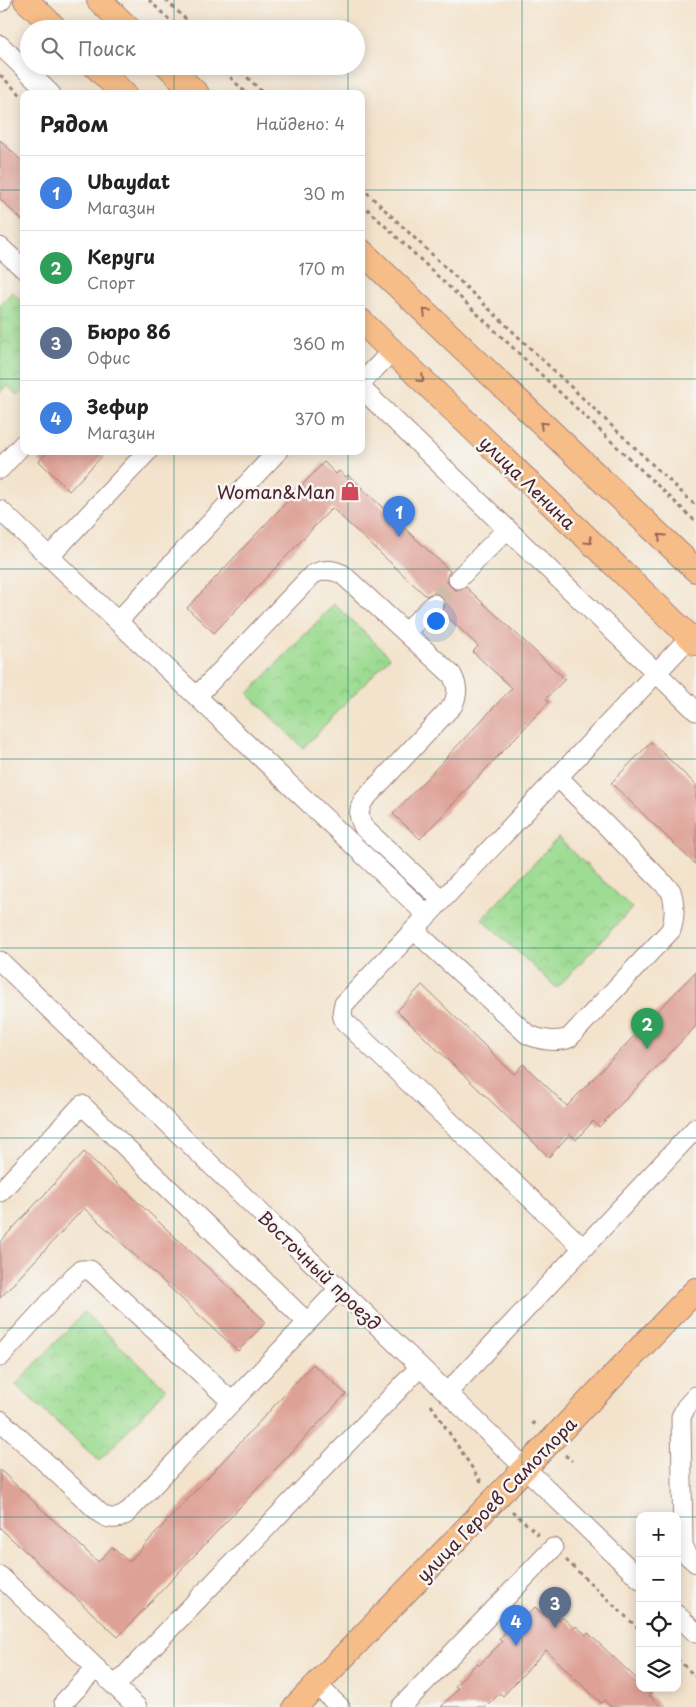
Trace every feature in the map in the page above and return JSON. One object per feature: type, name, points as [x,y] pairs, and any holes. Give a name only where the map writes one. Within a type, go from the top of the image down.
[{"type":"main road","points":[[26,0],[47,20]]},
{"type":"main road","points":[[98,0],[119,20]]},
{"type":"main road","points":[[104,75],[120,90]]},
{"type":"main road","points":[[177,75],[193,90]]},
{"type":"main road","points":[[365,255],[696,570]]},
{"type":"main road","name":"улица Ленина","points":[[365,325],[693,640]]},
{"type":"main road","name":"улица Героев Самотлора","points":[[295,1707],[696,1290]]},
{"type":"street","points":[[0,45],[20,64]]},
{"type":"street","points":[[31,75],[47,90]]},
{"type":"street","points":[[0,247],[20,265]]},
{"type":"street","points":[[365,379],[392,351]]},
{"type":"street","points":[[365,392],[696,711]]},
{"type":"street","points":[[0,469],[20,447]]},
{"type":"street","points":[[50,556],[144,455]]},
{"type":"street","points":[[118,621],[274,455]]},
{"type":"street","points":[[0,510],[428,915]]},
{"type":"street","points":[[458,579],[506,529]]},
{"type":"street","points":[[197,696],[312,575],[322,570],[333,570],[342,574],[452,675],[456,684],[458,694],[453,705],[363,801],[359,818],[364,828],[442,900]]},
{"type":"street","points":[[406,632],[434,604]]},
{"type":"street","points":[[583,1248],[352,1029],[342,1017],[344,1004],[656,673],[693,640]]},
{"type":"street","points":[[414,930],[527,1034],[535,1038],[563,1040],[569,1038],[665,937],[674,923],[671,891],[558,777]]},
{"type":"street","name":"Восточный проезд","points":[[0,961],[636,1575]]},
{"type":"street","points":[[0,1192],[82,1105],[307,1322]]},
{"type":"street","points":[[446,1393],[696,1128]]},
{"type":"street","points":[[0,1357],[75,1275],[81,1270],[90,1270],[232,1402]]},
{"type":"street","points":[[0,1420],[101,1514],[108,1518],[119,1518],[126,1514],[339,1289]]},
{"type":"street","points":[[116,1686],[420,1367]]},
{"type":"street","points":[[696,1396],[680,1417],[683,1544],[687,1555],[696,1563]]},
{"type":"street","points":[[401,1707],[553,1548]]},
{"type":"street","points":[[0,1576],[137,1707]]},
{"type":"street","points":[[681,1619],[696,1633]]},
{"type":"street","points":[[64,1702],[96,1668]]},
{"type":"street","points":[[317,1685],[340,1707]]},
{"type":"path","points":[[149,0],[170,20]]},
{"type":"path","points":[[166,0],[187,20]]},
{"type":"path","points":[[0,75],[20,94]]},
{"type":"path","points":[[228,75],[243,90]]},
{"type":"path","points":[[245,75],[260,90]]},
{"type":"path","points":[[365,191],[696,506]]},
{"type":"path","points":[[365,206],[696,522]]},
{"type":"path","points":[[681,1663],[696,1677]]},
{"type":"green space","points":[[12,292],[20,299],[20,393],[18,395],[7,385],[0,392],[0,305]]},
{"type":"green space","points":[[334,604],[390,657],[303,748],[248,694]]},
{"type":"green space","points":[[558,838],[632,908],[557,988],[482,919]]},
{"type":"green space","points":[[84,1312],[166,1389],[99,1461],[16,1385]]},
{"type":"building","points":[[0,140],[20,159],[20,218],[0,199]]},
{"type":"building","points":[[45,455],[103,455],[69,491],[39,461]]},
{"type":"building","points":[[324,462],[336,474],[339,471],[346,477],[348,475],[450,571],[447,576],[447,582],[451,587],[455,590],[461,590],[466,587],[565,679],[546,699],[549,702],[420,839],[393,814],[512,688],[473,652],[478,646],[442,612],[445,602],[442,596],[432,593],[426,596],[332,508],[214,633],[187,608]]},
{"type":"building","points":[[651,742],[696,785],[696,865],[611,783]]},
{"type":"building","points":[[696,971],[696,1026],[599,1127],[593,1121],[576,1140],[570,1134],[549,1157],[397,1011],[422,985],[514,1074],[523,1064],[567,1106]]},
{"type":"building","points":[[84,1152],[266,1322],[238,1351],[84,1208],[0,1298],[0,1242]]},
{"type":"building","points":[[313,1364],[346,1394],[118,1637],[0,1528],[0,1470],[98,1562],[112,1547],[129,1562]]},
{"type":"building","points":[[535,1607],[546,1617],[551,1612],[559,1620],[562,1617],[574,1628],[576,1626],[586,1635],[588,1633],[636,1678],[636,1692],[651,1692],[649,1695],[661,1707],[611,1707],[604,1700],[601,1703],[546,1650],[503,1696],[500,1693],[486,1707],[441,1707],[458,1689],[455,1686],[477,1663],[479,1665],[502,1642],[499,1639],[520,1617],[523,1620]]},
{"type":"tunnel","points":[[434,604],[458,579]]},
{"type":"place","name":"Woman&Man","points":[[350,491]]},
{"type":"place","name":"Ubaydat","points":[[399,537]]},
{"type":"place","name":"Керуги","points":[[647,1049]]},
{"type":"place","name":"Бюро 86","points":[[555,1628]]},
{"type":"place","name":"Зефир","points":[[516,1646]]}]
